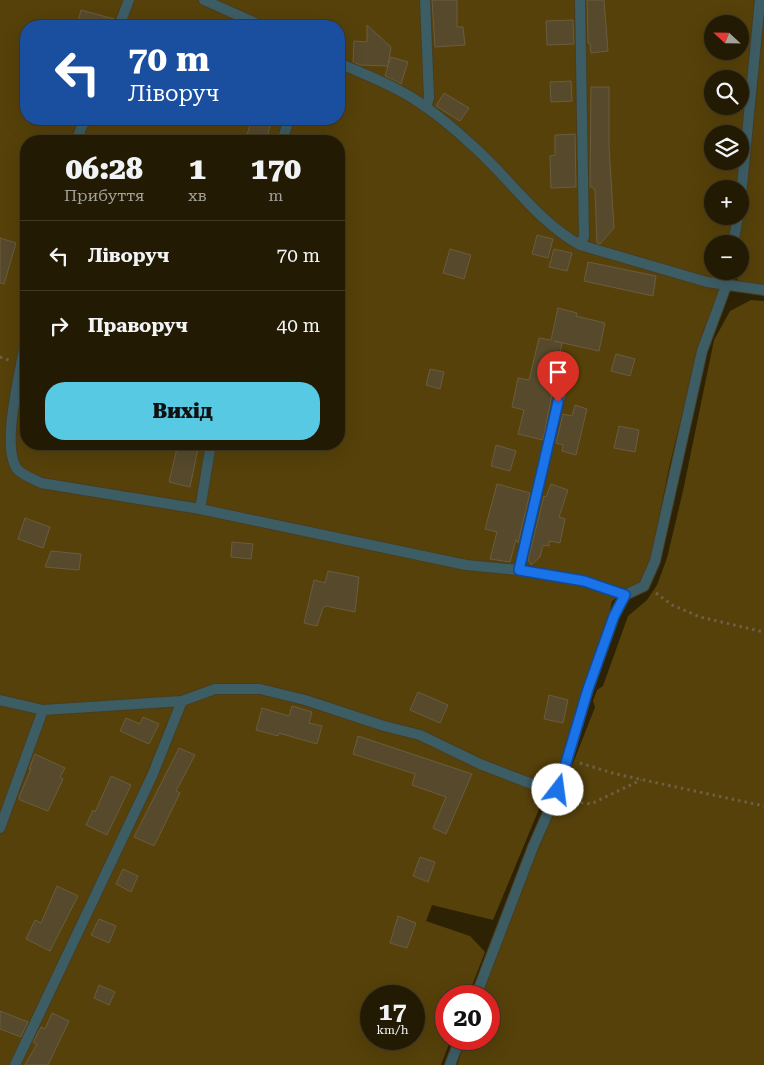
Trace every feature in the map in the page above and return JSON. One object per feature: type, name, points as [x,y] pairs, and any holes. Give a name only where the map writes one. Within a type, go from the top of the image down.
[{"type":"lane","points":[[121,20],[129,0]]},
{"type":"lane","points":[[204,0],[249,20]]},
{"type":"lane","points":[[425,0],[429,98],[426,107]]},
{"type":"lane","points":[[580,0],[584,237],[580,244]]},
{"type":"lane","points":[[743,180],[760,0]]},
{"type":"lane","points":[[345,66],[395,89],[426,107],[474,147],[523,198],[563,235],[580,244],[674,273],[726,286],[764,290]]},
{"type":"lane","points":[[480,985],[533,847],[556,794],[566,759],[576,737],[588,689],[614,616],[625,595],[644,586],[655,561],[702,352],[727,280]]},
{"type":"lane","points":[[519,570],[566,367]]},
{"type":"lane","points":[[20,369],[11,419],[11,457],[18,470],[41,483],[200,509],[466,565],[519,570],[584,581],[625,595]]},
{"type":"lane","points":[[200,509],[210,450]]},
{"type":"lane","points":[[0,700],[43,710],[182,701],[215,689],[260,689],[305,700],[420,735],[480,764],[556,794]]},
{"type":"lane","points":[[15,1065],[152,776],[182,701]]},
{"type":"lane","points":[[0,828],[43,710]]},
{"type":"lane","points":[[450,1065],[456,1050]]},
{"type":"path","points":[[644,586],[672,605],[700,617],[764,632]]},
{"type":"path","points":[[566,759],[642,780],[764,806]]},
{"type":"path","points":[[556,794],[572,802],[591,804],[642,780]]},
{"type":"shaded area","points":[[0,0],[757,0],[749,84],[749,70],[704,70],[704,115],[746,115],[745,125],[704,125],[704,170],[741,170],[740,180],[704,180],[704,225],[732,225],[731,235],[704,235],[704,280],[722,280],[720,291],[703,331],[697,352],[669,468],[649,566],[641,582],[612,601],[606,630],[565,754],[544,797],[493,920],[432,905],[426,921],[470,936],[485,952],[472,985],[435,985],[435,1050],[447,1050],[441,1065],[0,1065]]},
{"type":"shaded area","points":[[764,0],[764,289],[738,280],[749,280],[749,235],[739,235],[740,225],[749,225],[749,180],[747,180]]},
{"type":"shaded area","points":[[751,300],[764,301],[764,1065],[457,1065],[462,1050],[500,1050],[500,985],[485,985],[595,707],[593,701],[597,690],[603,686],[628,616],[647,600],[657,585],[667,558],[683,491],[714,340],[730,311]]},
{"type":"building","points":[[432,0],[457,0],[457,27],[463,27],[465,45],[435,47]]},
{"type":"building","points":[[587,0],[604,0],[608,51],[591,53],[590,43],[588,43]]},
{"type":"building","points":[[81,10],[114,19],[114,20],[78,20]]},
{"type":"building","points":[[573,20],[574,44],[547,45],[546,21]]},
{"type":"building","points":[[367,25],[391,47],[388,65],[391,57],[408,62],[401,84],[385,76],[388,66],[360,65],[353,62],[354,41],[367,42]]},
{"type":"building","points":[[571,81],[572,101],[551,102],[550,82]]},
{"type":"building","points":[[591,87],[609,87],[609,146],[614,228],[600,244],[597,243],[595,191],[593,187],[590,187]]},
{"type":"building","points":[[444,93],[469,108],[460,121],[436,106]]},
{"type":"building","points":[[250,125],[270,125],[268,135],[247,135]]},
{"type":"building","points":[[575,134],[576,187],[551,188],[550,156],[555,155],[555,135]]},
{"type":"building","points":[[537,235],[553,239],[548,258],[532,254]]},
{"type":"building","points":[[0,238],[16,243],[4,284],[0,283]]},
{"type":"building","points":[[450,249],[471,255],[464,279],[443,273]]},
{"type":"building","points":[[554,249],[572,253],[567,271],[549,267]]},
{"type":"building","points":[[588,262],[656,276],[653,296],[584,281]]},
{"type":"building","points":[[558,308],[577,313],[576,316],[605,323],[599,351],[554,341],[562,343],[543,440],[518,434],[524,410],[512,407],[518,378],[529,380],[539,338],[551,340]]},
{"type":"building","points":[[616,354],[635,359],[630,376],[611,371]]},
{"type":"building","points":[[430,369],[444,372],[440,389],[426,385]]},
{"type":"building","points":[[575,405],[587,409],[576,455],[562,451],[563,445],[556,443],[563,414],[572,416]]},
{"type":"building","points":[[619,426],[639,430],[635,452],[614,448]]},
{"type":"building","points":[[496,445],[516,451],[510,471],[491,466]]},
{"type":"building","points":[[177,450],[198,450],[190,487],[169,482]]},
{"type":"building","points":[[497,484],[530,493],[518,543],[516,539],[510,562],[490,559],[497,532],[485,529]]},
{"type":"building","points":[[551,484],[568,490],[559,517],[565,519],[560,543],[549,541],[549,546],[543,545],[540,557],[531,565],[528,560],[544,496],[546,497]]},
{"type":"building","points":[[25,518],[50,527],[43,548],[18,539]]},
{"type":"building","points":[[232,542],[253,544],[251,559],[231,557]]},
{"type":"building","points":[[51,551],[81,554],[79,570],[45,567]]},
{"type":"building","points":[[328,571],[359,577],[355,612],[326,606],[323,608],[317,626],[304,623],[314,580],[325,583]]},
{"type":"building","points":[[418,692],[448,705],[440,723],[410,710]]},
{"type":"building","points":[[549,695],[568,700],[563,723],[544,719]]},
{"type":"building","points":[[292,706],[312,712],[309,723],[322,726],[317,744],[279,733],[278,736],[256,730],[262,708],[289,716]]},
{"type":"building","points":[[143,717],[159,724],[149,744],[120,731],[126,718],[140,724]]},
{"type":"building","points":[[358,736],[472,774],[446,834],[433,828],[446,797],[412,785],[415,774],[353,754]]},
{"type":"building","points":[[179,748],[195,755],[176,791],[180,793],[154,846],[134,837]]},
{"type":"building","points":[[35,754],[65,768],[60,777],[63,779],[48,811],[20,800],[19,797]]},
{"type":"building","points":[[111,776],[131,785],[107,835],[86,825],[93,810],[95,812]]},
{"type":"building","points":[[420,857],[435,862],[428,882],[413,876]]},
{"type":"building","points":[[123,869],[138,876],[131,892],[116,884]]},
{"type":"building","points":[[57,886],[78,896],[50,951],[26,939],[35,920],[41,923]]},
{"type":"building","points":[[398,916],[416,923],[407,948],[390,943]]},
{"type":"building","points":[[99,919],[116,926],[109,943],[91,935]]},
{"type":"building","points":[[99,985],[115,992],[109,1005],[94,998]]},
{"type":"building","points":[[0,1011],[28,1022],[21,1037],[0,1029]]},
{"type":"building","points":[[52,1013],[69,1021],[48,1065],[25,1065],[37,1044],[33,1042],[41,1027],[45,1029]]},
{"type":"route","points":[[558,402],[519,570],[584,581],[625,595],[614,616],[588,689],[576,737],[566,759],[558,790]]}]
